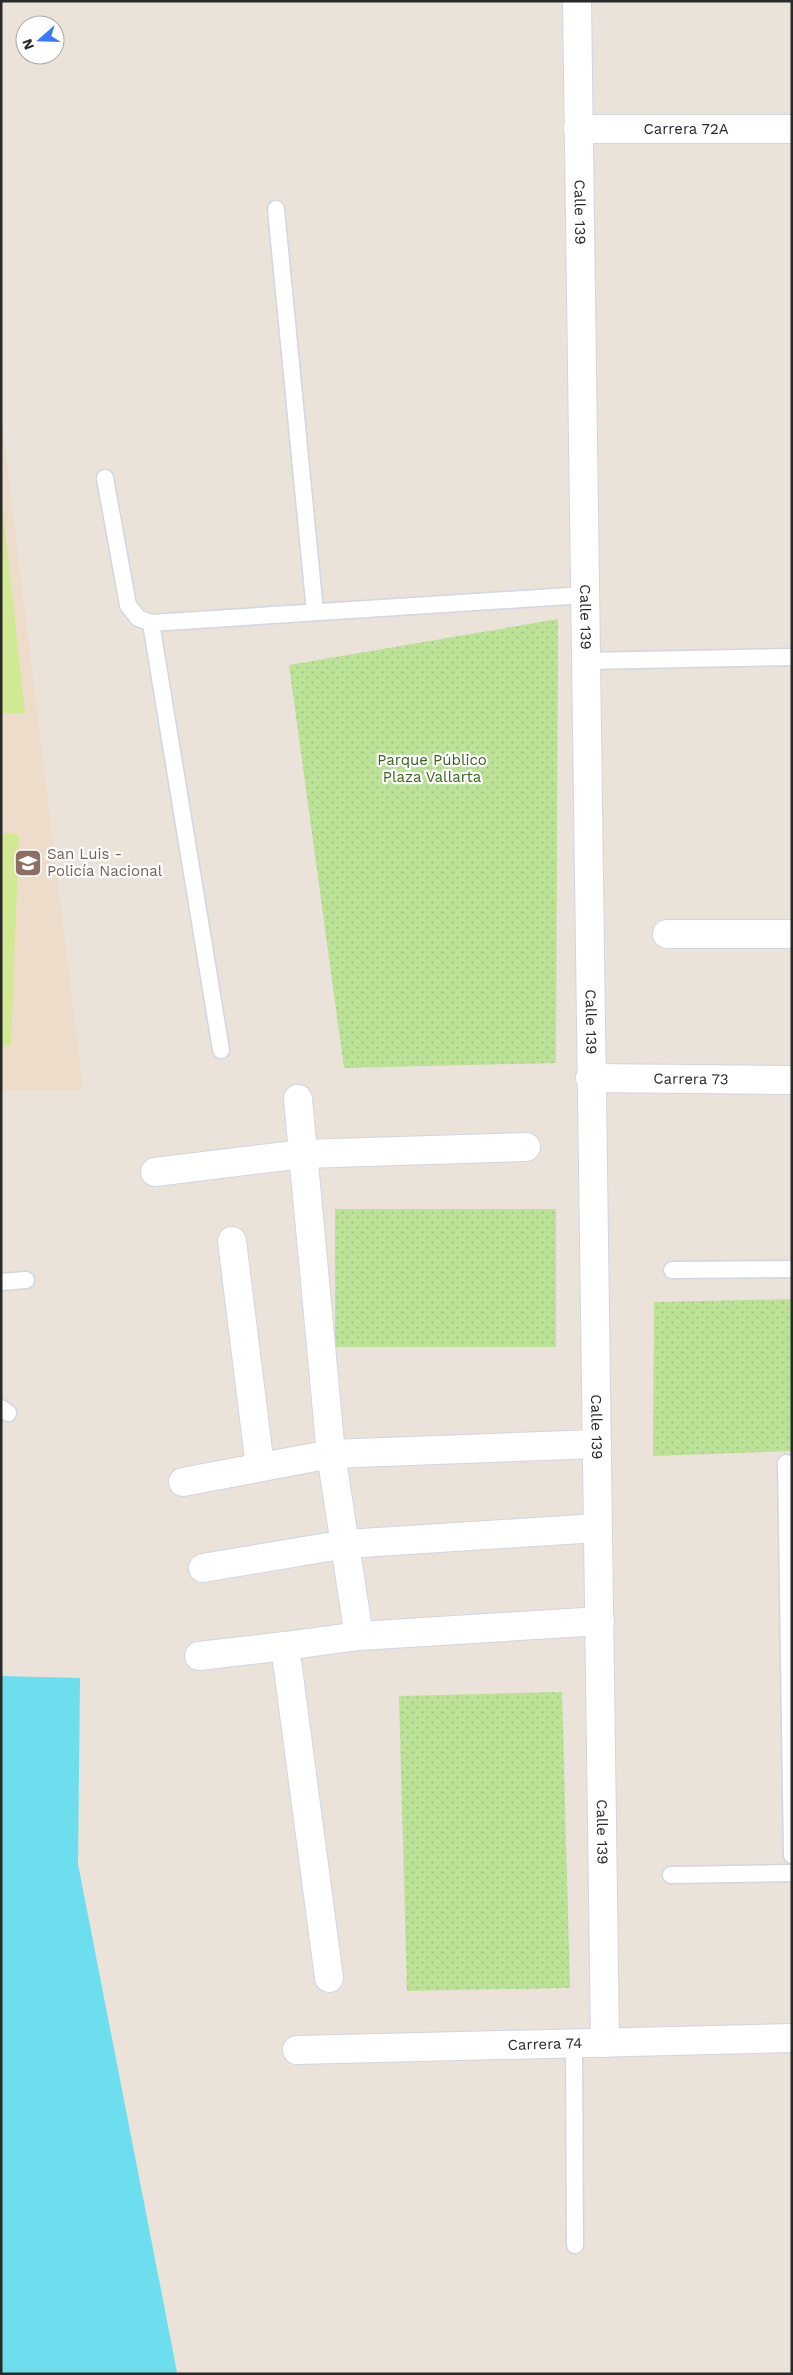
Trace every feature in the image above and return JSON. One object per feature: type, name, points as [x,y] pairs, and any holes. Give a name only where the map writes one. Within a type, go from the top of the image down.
[{"type":"street","name":"Calle 139","points":[[577,1],[590,1078],[606,2043]]},
{"type":"street","name":"Carrera 72A","points":[[578,128],[792,129]]},
{"type":"street","points":[[667,934],[792,934]]},
{"type":"street","name":"Carrera 73","points":[[590,1078],[792,1080]]},
{"type":"street","points":[[298,1099],[332,1454],[359,1636]]},
{"type":"street","points":[[154,1172],[303,1154],[526,1147]]},
{"type":"street","points":[[232,1241],[260,1467]]},
{"type":"street","points":[[183,1482],[332,1454],[597,1444]]},
{"type":"street","points":[[203,1568],[346,1544],[598,1528]]},
{"type":"street","points":[[199,1656],[359,1636],[600,1621]]},
{"type":"street","points":[[286,1646],[330,1978]]},
{"type":"street","name":"Carrera 74","points":[[297,2050],[792,2038]]},
{"type":"lane","points":[[276,209],[315,612]]},
{"type":"lane","points":[[106,478],[128,605],[138,618],[151,623],[584,595]]},
{"type":"lane","points":[[151,623],[221,1050]]},
{"type":"lane","points":[[585,661],[792,657]]},
{"type":"lane","points":[[672,1270],[792,1269]]},
{"type":"lane","points":[[1,1282],[26,1280]]},
{"type":"lane","points":[[786,1463],[790,1569],[792,1855]]},
{"type":"lane","points":[[671,1875],[792,1873]]},
{"type":"lane","points":[[574,2044],[575,2245]]},
{"type":"shaded area","name":"San Luis - Policía Nacional","points":[[1,414],[28,637],[83,1090],[1,1090]]},
{"type":"green space","points":[[1,493],[25,713],[1,713]]},
{"type":"green space","name":"Parque Público Plaza Vallarta","points":[[558,619],[556,1063],[344,1068],[289,665]]},
{"type":"green space","points":[[1,833],[19,834],[11,1045],[1,1045]]},
{"type":"green space","points":[[335,1209],[556,1209],[556,1347],[335,1347]]},
{"type":"green space","points":[[792,1299],[792,1451],[653,1456],[654,1302]]},
{"type":"green space","points":[[562,1692],[570,1988],[407,1991],[399,1696]]},
{"type":"water","points":[[1,1676],[80,1678],[78,1864],[177,2372],[173,2374],[1,2374]]},
{"type":"place","name":"San Luis - Policía Nacional","points":[[28,863]]}]
